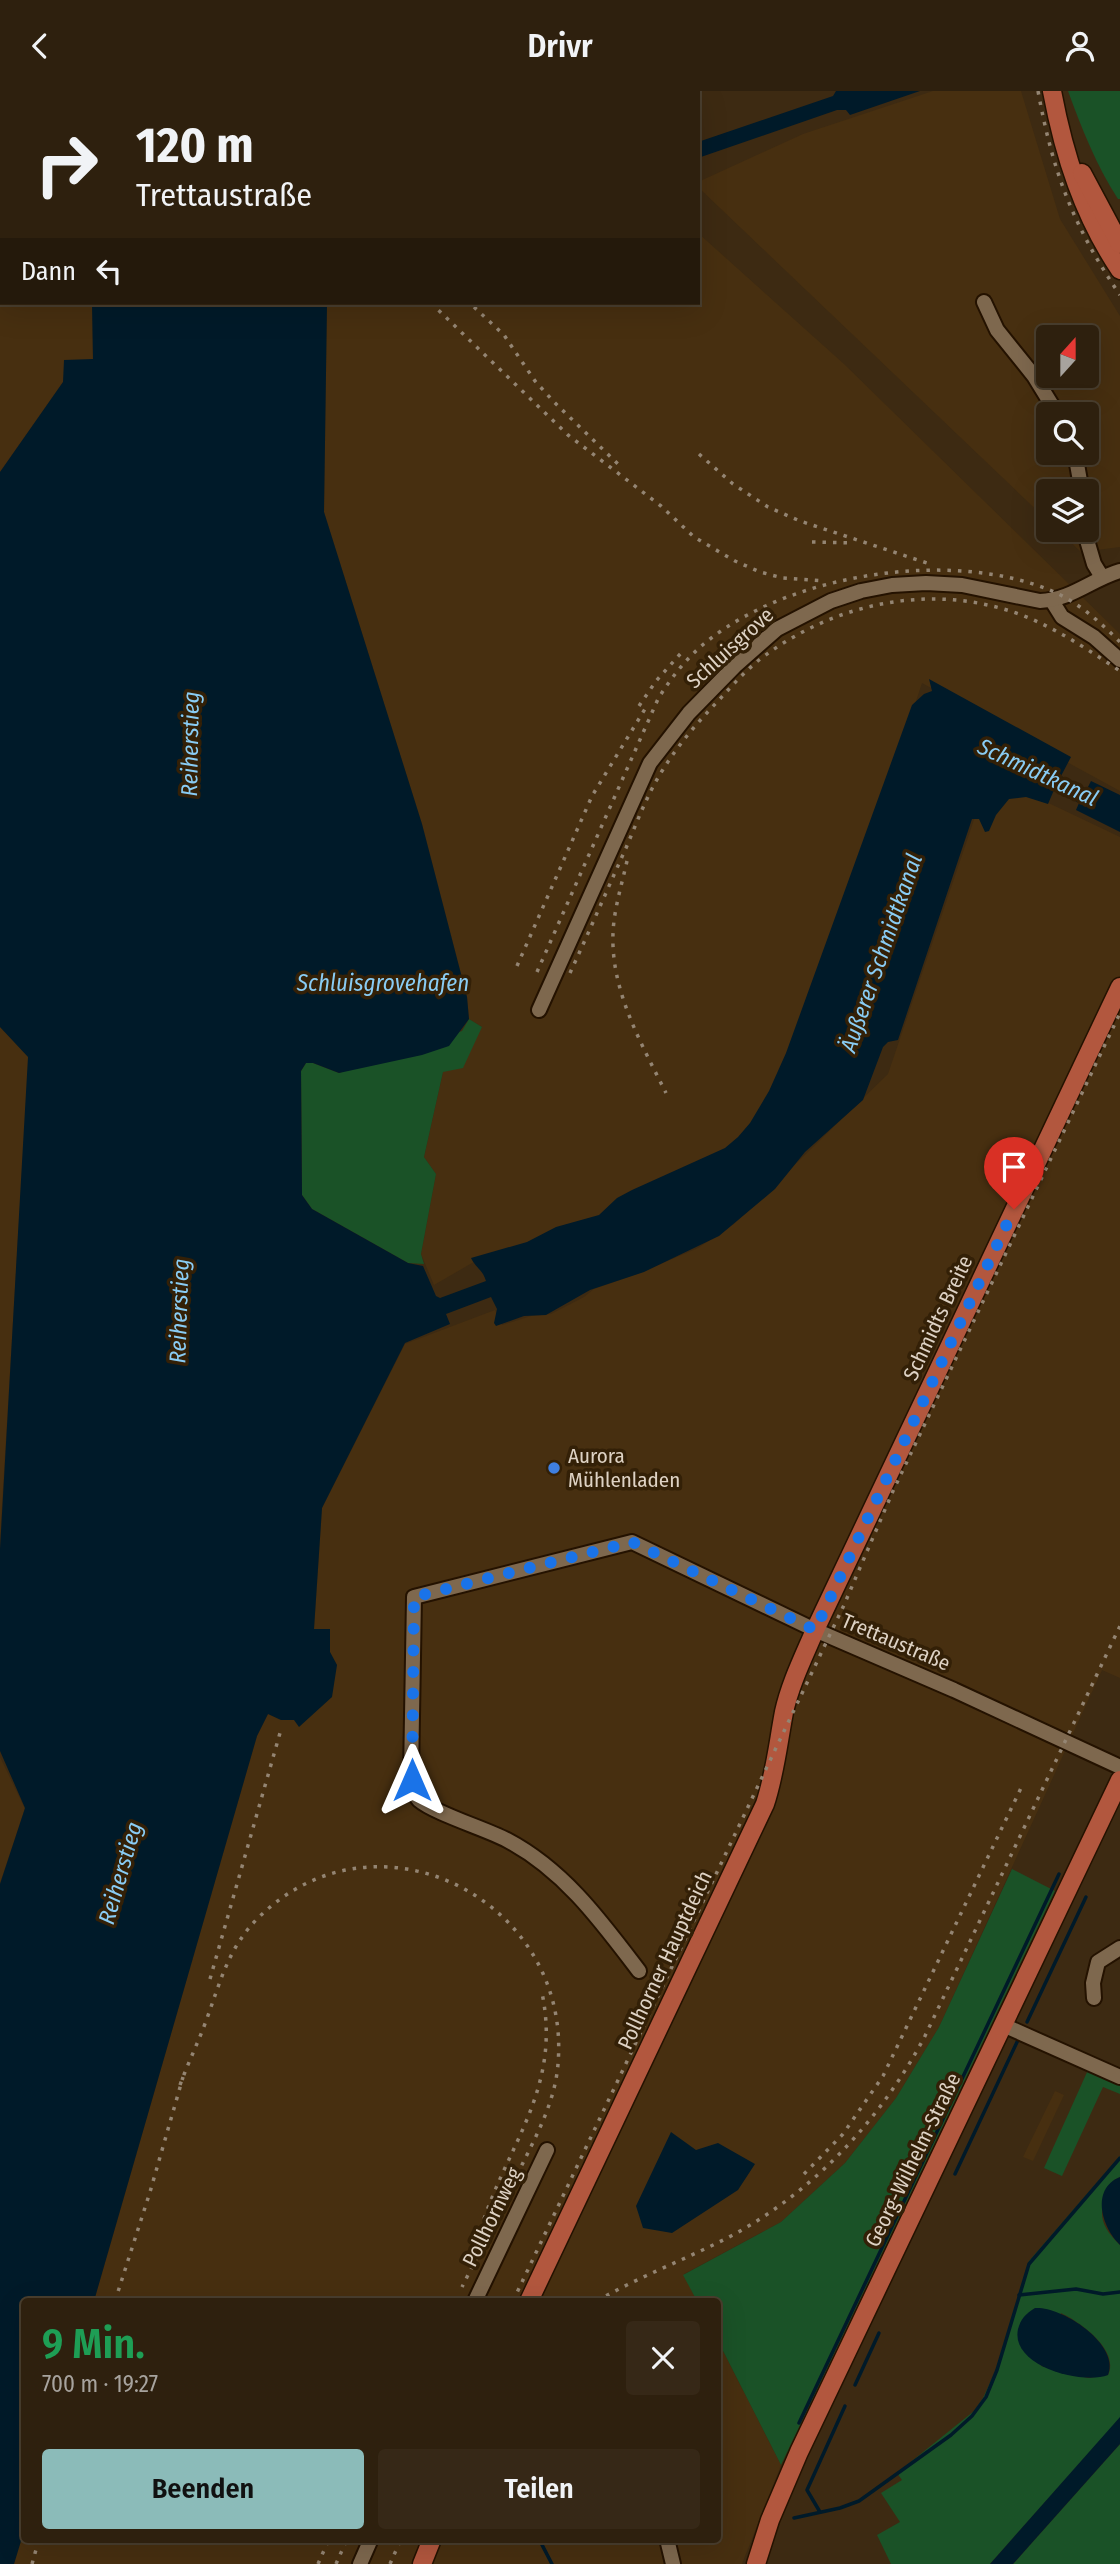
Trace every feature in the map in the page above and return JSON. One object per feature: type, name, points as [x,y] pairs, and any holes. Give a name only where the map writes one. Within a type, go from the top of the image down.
[{"type":"main road","points":[[1052,91],[1063,142],[1120,244]]},
{"type":"main road","points":[[1107,221],[1120,270]]},
{"type":"main road","name":"Schmidts Breite","points":[[815,1630],[1120,987]]},
{"type":"main road","name":"Pollhorner Hauptdeich","points":[[530,2298],[765,1804],[777,1761],[784,1710],[815,1630]]},
{"type":"main road","name":"Georg-Wilhelm-Straße","points":[[755,2564],[799,2452],[1120,1780]]},
{"type":"main road","points":[[422,2564],[430,2543]]},
{"type":"street","points":[[984,302],[997,330],[1034,376],[1050,402]]},
{"type":"street","points":[[1088,542],[1094,564],[1102,577]]},
{"type":"street","points":[[1120,571],[1052,601],[1062,617],[1094,637],[1120,660]]},
{"type":"street","name":"Schluisgrove","points":[[539,1010],[650,763],[690,713],[735,666],[777,629],[831,601],[892,585],[926,583],[962,586],[1052,601]]},
{"type":"street","name":"Trettaustraße","points":[[639,1971],[586,1903],[545,1865],[507,1840],[427,1805],[416,1795],[411,1775],[414,1597],[632,1542],[815,1630],[954,1690],[1120,1767]]},
{"type":"street","points":[[1094,1998],[1093,1983],[1098,1962],[1120,1948]]},
{"type":"street","points":[[1003,2025],[1120,2077]]},
{"type":"street","name":"Pollhornweg","points":[[476,2298],[547,2150]]},
{"type":"street","points":[[360,2564],[369,2543]]},
{"type":"street","points":[[668,2543],[673,2564]]},
{"type":"shaded area","points":[[933,91],[1021,91],[1060,219],[1120,316],[1120,547],[1081,552],[1071,542],[1099,542],[1099,479],[1036,479],[1036,510],[700,189],[700,181],[803,134]]},
{"type":"shaded area","points":[[700,235],[844,364],[1120,634],[1120,791],[922,683],[803,1041],[781,1094],[680,1198],[472,1263],[434,1285],[421,1254],[436,1174],[424,1157],[443,1072],[482,1027],[469,1019],[467,997],[422,824],[324,512],[327,305],[700,305]]},
{"type":"shaded area","points":[[0,305],[92,305],[93,360],[63,382],[0,472]]},
{"type":"shaded area","points":[[1013,786],[1120,837],[1120,1678],[1102,1670],[939,2027],[896,2098],[845,2163],[781,2222],[684,2274],[696,2298],[95,2298],[257,1736],[268,1714],[281,1720],[294,1720],[337,1665],[330,1652],[330,1629],[314,1630],[322,1508],[405,1344],[495,1310],[502,1325],[531,1316],[551,1314],[594,1289],[698,1248],[734,1224],[888,1074],[982,796]]},
{"type":"shaded area","points":[[0,1027],[29,1057],[0,1538]]},
{"type":"shaded area","points":[[0,1757],[25,1809],[0,1883]]},
{"type":"shaded area","points":[[1055,2091],[1064,2095],[1033,2161],[1023,2157]]},
{"type":"shaded area","points":[[721,2347],[781,2465],[742,2564],[14,2564],[21,2541],[721,2543]]},
{"type":"green space","points":[[1068,91],[1120,91],[1120,199],[1096,160]]},
{"type":"green space","points":[[469,1019],[482,1027],[463,1068],[443,1072],[424,1157],[436,1174],[421,1254],[424,1264],[408,1263],[312,1209],[302,1195],[301,1071],[306,1063],[313,1063],[339,1073],[462,1031]]},
{"type":"green space","points":[[1012,1869],[1055,1891],[781,2465],[721,2347],[721,2298],[695,2298],[683,2275],[781,2222],[845,2163],[896,2098],[939,2027]]},
{"type":"green space","points":[[1088,2070],[1120,2084],[1120,2094],[1103,2087],[1062,2176],[1044,2168]]},
{"type":"green space","points":[[1120,2156],[1120,2177],[1114,2180],[1109,2189],[1102,2214],[1106,2229],[1120,2245],[1120,2418],[990,2564],[891,2564],[877,2535],[900,2522],[881,2493],[902,2480],[897,2473],[974,2411],[983,2398],[995,2372],[1029,2261]],"holes":[[[1061,2313],[1087,2330],[1103,2347],[1110,2366],[1108,2375],[1088,2378],[1041,2366]]]},
{"type":"green space","points":[[1120,2444],[1120,2564],[1013,2564]]},
{"type":"water","points":[[836,91],[920,91],[850,115],[846,110],[837,110],[700,157],[700,141],[833,96]]},
{"type":"water","points":[[92,305],[327,305],[324,512],[422,824],[467,997],[469,1019],[449,1046],[422,1055],[339,1073],[306,1063],[301,1071],[302,1195],[312,1209],[408,1263],[423,1266],[436,1296],[440,1298],[486,1281],[471,1258],[527,1242],[556,1227],[599,1215],[617,1198],[632,1190],[725,1148],[750,1123],[769,1091],[786,1053],[912,705],[924,694],[932,691],[929,679],[1071,757],[1061,776],[1087,789],[1091,781],[1120,795],[1120,832],[1076,810],[1079,803],[1054,790],[1048,804],[1026,797],[1009,799],[996,815],[989,831],[985,832],[979,819],[972,819],[898,1040],[888,1042],[883,1047],[863,1100],[805,1152],[775,1189],[719,1236],[644,1272],[590,1290],[546,1315],[524,1316],[496,1326],[494,1323],[497,1309],[491,1297],[446,1314],[450,1324],[405,1343],[322,1508],[314,1629],[330,1629],[330,1652],[337,1665],[332,1697],[299,1727],[294,1720],[281,1720],[268,1714],[257,1736],[95,2298],[21,2298],[21,2541],[14,2564],[0,2564],[0,1884],[25,1808],[0,1751],[0,1549],[28,1057],[0,1027],[0,472],[63,382],[64,360],[93,359]]},
{"type":"water","points":[[671,2132],[696,2150],[718,2143],[755,2164],[738,2190],[672,2233],[643,2228],[636,2206]]},
{"type":"water","points":[[1120,2177],[1120,2245],[1104,2219],[1102,2199],[1105,2190]]},
{"type":"water","points":[[1035,2308],[1059,2313],[1086,2329],[1105,2351],[1109,2363],[1108,2375],[1066,2375],[1050,2370],[1025,2353],[1019,2342],[1018,2329],[1024,2317]]},
{"type":"water","points":[[1120,2417],[1120,2444],[1013,2564],[990,2564]]},
{"type":"waterway","points":[[799,2423],[1059,1874]]},
{"type":"waterway","points":[[1027,2022],[1086,1897]]},
{"type":"waterway","points":[[955,2174],[1018,2040]]},
{"type":"waterway","points":[[794,2518],[859,2501],[951,2435],[972,2416],[986,2397],[997,2370],[1029,2264],[1120,2158]]},
{"type":"waterway","points":[[1019,2295],[1076,2289],[1103,2294],[1120,2292]]},
{"type":"waterway","points":[[855,2385],[879,2333]]},
{"type":"waterway","points":[[820,2512],[807,2490],[845,2406]]},
{"type":"waterway","points":[[541,2543],[552,2564]]},
{"type":"railway","points":[[0,91],[0,124]]},
{"type":"railway","points":[[1038,91],[1051,148],[1067,198],[1089,246],[1120,295]]},
{"type":"railway","points":[[0,187],[0,273]]},
{"type":"railway","points":[[433,305],[568,435],[661,506],[694,537],[760,572],[783,578],[825,581]]},
{"type":"railway","points":[[474,307],[504,335],[535,381],[554,402],[619,465]]},
{"type":"railway","points":[[699,454],[733,484],[768,507],[800,521],[933,565]]},
{"type":"railway","points":[[812,542],[854,543]]},
{"type":"railway","points":[[537,972],[658,699],[675,674],[695,652],[745,616],[785,598],[829,584],[923,570],[969,572],[1012,578],[1052,591],[1088,613],[1120,642]]},
{"type":"railway","points":[[570,973],[647,799],[668,761],[695,726],[743,675],[788,640],[818,624],[850,612],[917,599],[951,600],[985,604],[1019,614],[1071,639],[1120,671]]},
{"type":"railway","points":[[639,706],[656,681],[682,652]]},
{"type":"railway","points":[[517,966],[592,796],[648,704]]},
{"type":"railway","points":[[627,861],[615,914],[614,962],[626,1007],[666,1093]]},
{"type":"railway","points":[[514,2298],[844,1605],[893,1491],[1120,1013]]},
{"type":"railway","points":[[603,2298],[731,2236],[762,2218],[818,2175],[843,2150],[888,2096],[925,2036],[1120,1626]]},
{"type":"railway","points":[[210,1979],[280,1733]]},
{"type":"railway","points":[[804,2174],[843,2134],[883,2076],[1022,1786]]},
{"type":"railway","points":[[180,2085],[226,1967],[239,1941],[258,1918],[306,1884],[357,1868],[409,1869],[458,1886],[501,1915],[534,1956],[554,2006],[558,2064],[553,2093],[543,2120],[462,2287]]},
{"type":"railway","points":[[478,2239],[488,2207],[537,2092],[544,2061],[546,2029],[542,1993]]},
{"type":"railway","points":[[116,2298],[183,2077]]},
{"type":"railway","points":[[32,2564],[38,2543]]},
{"type":"railway","points":[[318,2564],[327,2543]]},
{"type":"railway","points":[[336,2564],[345,2543]]},
{"type":"railway","points":[[390,2564],[399,2543]]},
{"type":"place","name":"Aurora Mühlenladen","points":[[554,1468]]},
{"type":"route","points":[[412,1780],[414,1597],[632,1542],[815,1630],[1014,1209]]},
{"type":"water label","name":"Reiherstieg","points":[[190,744]]},
{"type":"water label","name":"Schmidtkanal","points":[[1038,772]]},
{"type":"water label","name":"Äußerer Schmidtkanal","points":[[881,953]]},
{"type":"water label","name":"Schluisgrovehafen","points":[[383,983]]},
{"type":"water label","name":"Reiherstieg","points":[[179,1311]]},
{"type":"water label","name":"Reiherstieg","points":[[120,1873]]}]
